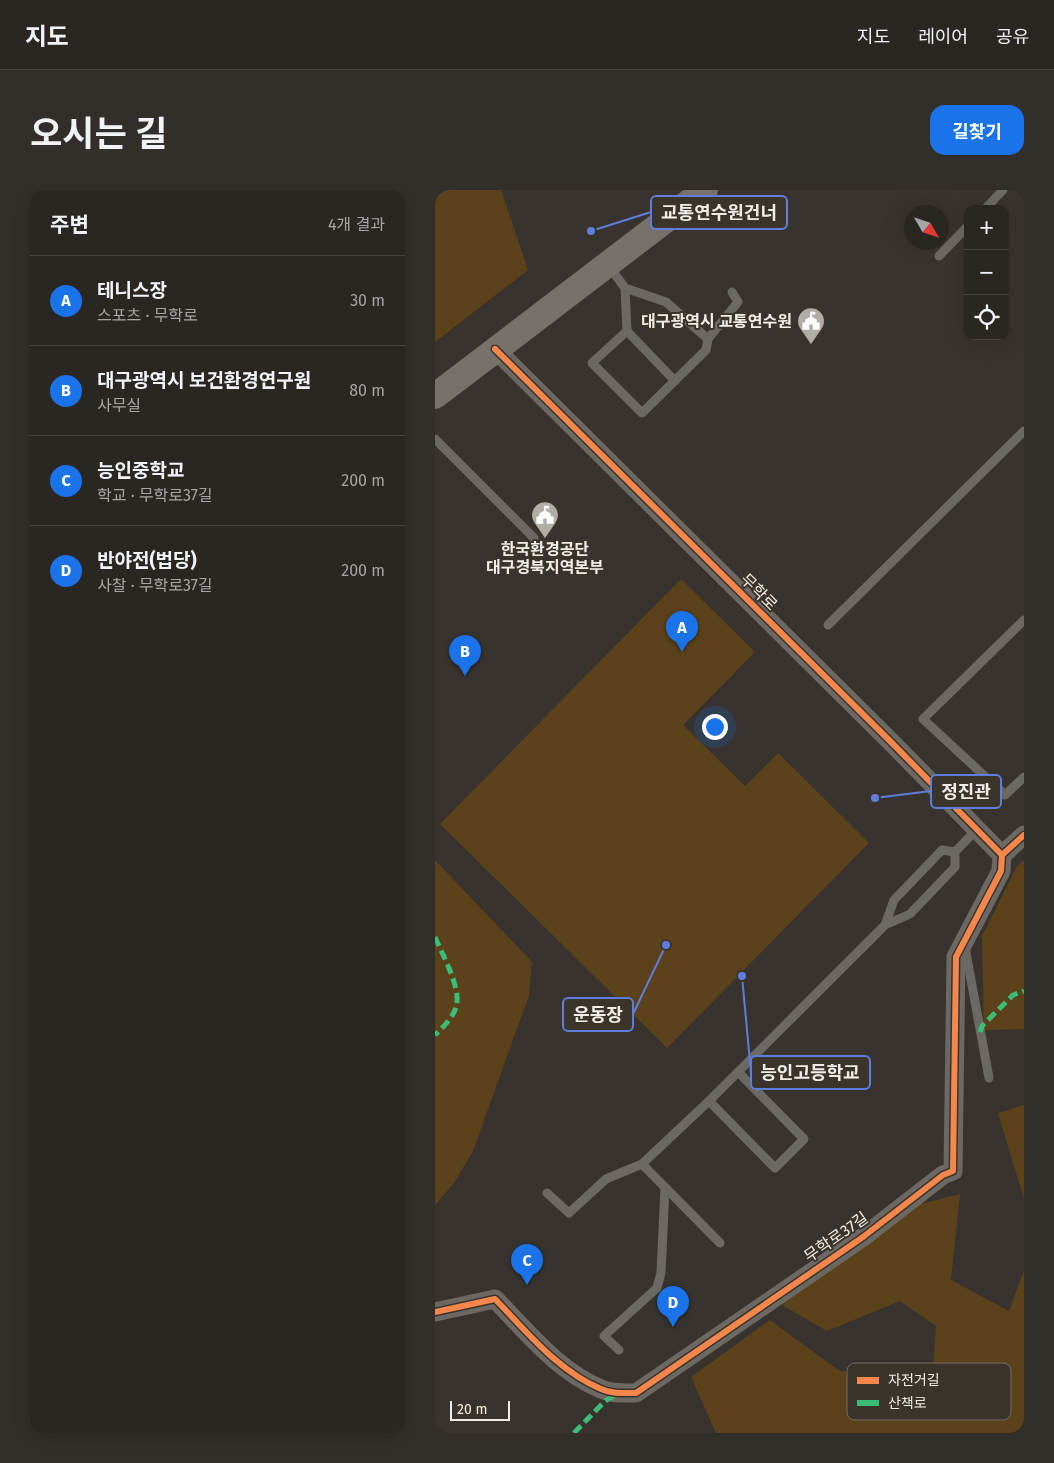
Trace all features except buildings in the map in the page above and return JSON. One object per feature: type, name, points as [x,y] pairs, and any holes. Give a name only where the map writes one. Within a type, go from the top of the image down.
[{"type":"main road","points":[[435,396],[705,190]]},
{"type":"street","name":"무학로","points":[[495,349],[1002,855]]},
{"type":"street","points":[[1002,855],[1024,835]]},
{"type":"street","name":"무학로37길","points":[[435,1312],[495,1299],[559,1365],[601,1389],[618,1393],[636,1393],[863,1237],[943,1175],[953,1171],[956,957],[1001,871],[1002,855]]},
{"type":"lane","points":[[989,205],[1003,190]]},
{"type":"lane","points":[[939,256],[964,230]]},
{"type":"lane","points":[[607,264],[625,288],[627,331],[675,380]]},
{"type":"lane","points":[[625,288],[667,302],[708,339]]},
{"type":"lane","points":[[627,331],[592,363],[642,414],[706,350],[708,339],[738,302],[732,292]]},
{"type":"lane","points":[[827,625],[1024,431]]},
{"type":"lane","points":[[435,439],[534,538]]},
{"type":"lane","points":[[1024,620],[923,719],[1005,795],[1024,777]]},
{"type":"lane","points":[[547,1193],[569,1213],[606,1179],[642,1164],[709,1101],[885,926],[910,914],[955,866],[955,852],[977,829]]},
{"type":"lane","points":[[885,926],[894,900],[941,850],[955,852]]},
{"type":"lane","points":[[964,942],[989,1078]]},
{"type":"lane","points":[[709,1101],[775,1168],[804,1139],[738,1072]]},
{"type":"lane","points":[[642,1164],[720,1243]]},
{"type":"lane","points":[[619,1350],[604,1336],[657,1288],[661,1274],[665,1187]]},
{"type":"shaded area","points":[[435,190],[501,190],[528,270],[435,342]]},
{"type":"shaded area","points":[[681,579],[755,652],[683,725],[745,786],[778,753],[869,843],[667,1048],[440,824]]},
{"type":"shaded area","points":[[435,860],[532,962],[529,995],[473,1151],[454,1183],[435,1205]]},
{"type":"shaded area","points":[[1024,860],[1024,1029],[984,1030],[982,936],[1017,866]]},
{"type":"shaded area","points":[[1024,1105],[1024,1199],[998,1113]]},
{"type":"shaded area","points":[[960,1194],[951,1280],[1009,1311],[1024,1270],[1024,1433],[716,1433],[691,1377],[770,1320],[838,1370],[847,1372],[847,1420],[1011,1420],[1011,1363],[934,1363],[936,1326],[900,1301],[827,1331],[782,1305],[912,1206]]},
{"type":"marked path","points":[[435,937],[454,981],[457,1000],[453,1015],[435,1035]]},
{"type":"marked path","points":[[980,1032],[982,1026],[1013,995],[1024,991]]},
{"type":"marked path","points":[[574,1433],[605,1401],[618,1393]]},
{"type":"cycle path","points":[[495,349],[893,744],[1002,855]]},
{"type":"cycle path","points":[[435,1312],[495,1299],[544,1350],[571,1372],[605,1391],[636,1393],[863,1237],[943,1175],[953,1171],[956,957],[1001,871],[1002,855],[1024,835]]},
{"type":"place","name":"교통연수원건너","points":[[591,231]]},
{"type":"place","name":"대구광역시 교통연수원","points":[[811,345]]},
{"type":"place","name":"한국환경공단 대구경북지역본부","points":[[545,539]]},
{"type":"place","name":"테니스장","points":[[682,652]]},
{"type":"place","name":"대구광역시 보건환경연구원","points":[[465,676]]},
{"type":"place","name":"정진관","points":[[875,798]]},
{"type":"place","name":"운동장","points":[[666,945]]},
{"type":"place","name":"능인고등학교","points":[[742,976]]},
{"type":"place","name":"능인중학교","points":[[527,1285]]},
{"type":"place","name":"반야전(법당)","points":[[673,1327]]}]
